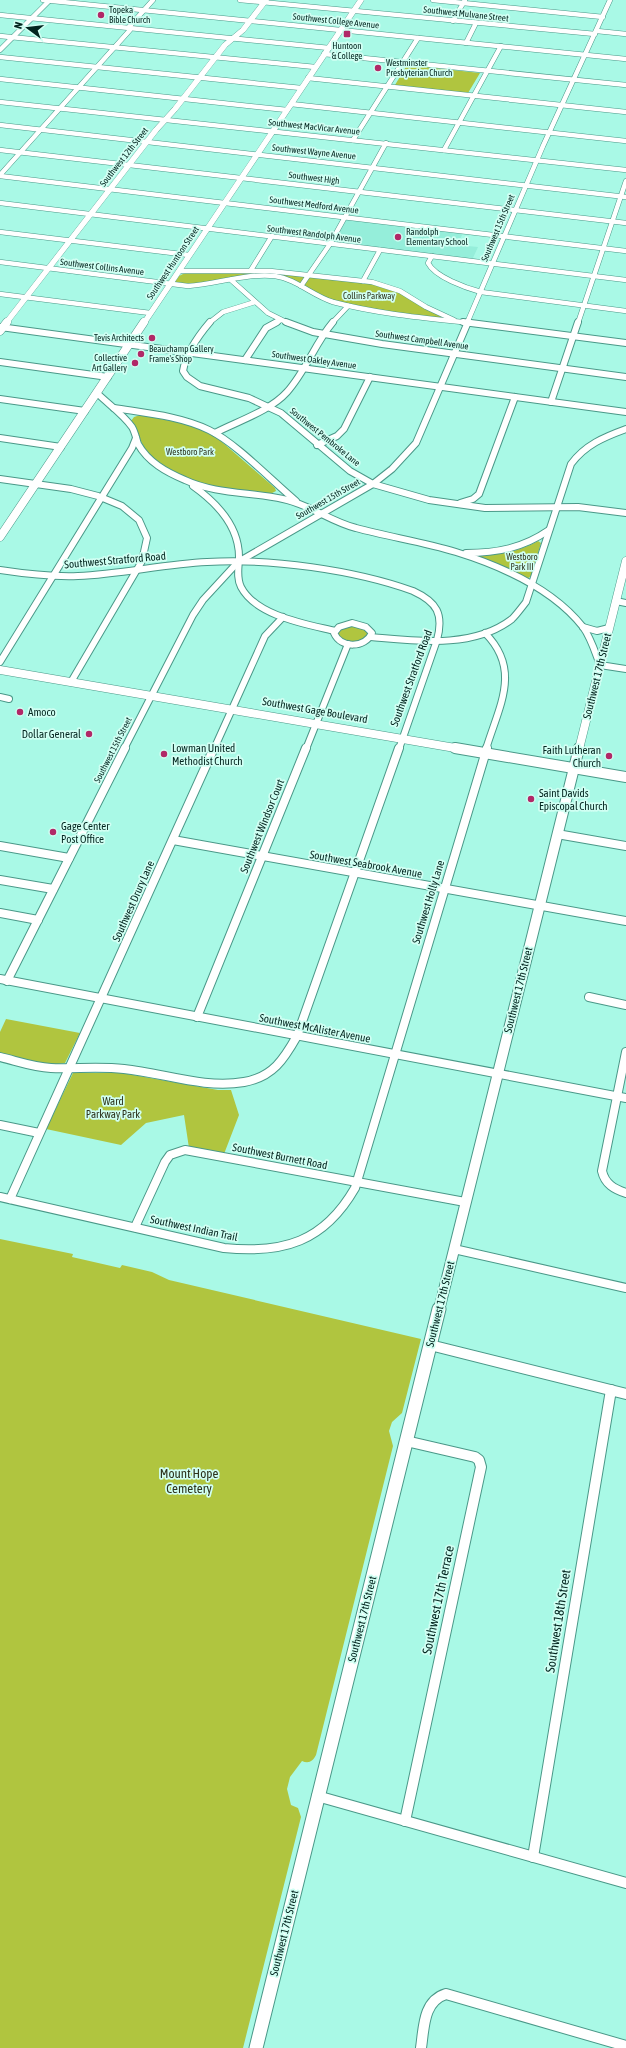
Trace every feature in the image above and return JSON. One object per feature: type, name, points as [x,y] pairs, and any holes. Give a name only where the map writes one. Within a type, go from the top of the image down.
[{"type":"main road","name":"Southwest Huntoon Street","points":[[0,537],[361,0]]},
{"type":"main road","name":"Southwest 12th Street","points":[[1,328],[27,297],[147,142],[216,57],[251,20],[265,1]]},
{"type":"main road","name":"Southwest 17th Street","points":[[256,2048],[317,1796],[539,905],[626,563]]},
{"type":"main road","name":"Southwest Gage Boulevard","points":[[0,670],[232,708],[626,776]]},
{"type":"street","name":"Southwest College Avenue","points":[[43,0],[626,59]]},
{"type":"street","points":[[0,50],[50,0]]},
{"type":"street","points":[[0,176],[97,67],[153,0]]},
{"type":"street","name":"Southwest Mulvane Street","points":[[240,0],[265,1],[453,21],[596,33],[626,34]]},
{"type":"street","points":[[433,0],[464,1],[603,17]]},
{"type":"street","name":"Southwest 15th Street","points":[[4,980],[38,920],[193,615],[212,589],[238,562],[373,484],[392,469],[416,443],[536,160],[586,55],[610,0]]},
{"type":"street","points":[[453,21],[464,1]]},
{"type":"street","points":[[0,15],[328,48]]},
{"type":"street","points":[[466,43],[476,23]]},
{"type":"street","points":[[0,36],[315,67]]},
{"type":"street","points":[[353,140],[418,38]]},
{"type":"street","points":[[444,150],[501,46]]},
{"type":"street","points":[[324,54],[626,85]]},
{"type":"street","points":[[0,57],[301,88]]},
{"type":"street","points":[[308,78],[626,112]]},
{"type":"street","points":[[0,79],[184,98],[371,113],[626,140]]},
{"type":"street","name":"Southwest MacVicar Avenue","points":[[0,102],[626,170]]},
{"type":"street","name":"Southwest Wayne Avenue","points":[[0,125],[624,196]]},
{"type":"street","points":[[301,286],[330,244],[386,143]]},
{"type":"street","name":"Southwest High","points":[[0,150],[626,224]]},
{"type":"street","name":"Southwest Medford Avenue","points":[[0,176],[626,251]]},
{"type":"street","points":[[551,402],[613,222],[624,196],[626,181]]},
{"type":"street","name":"Southwest Randolph Avenue","points":[[0,203],[626,280]]},
{"type":"street","points":[[0,232],[189,256]]},
{"type":"street","points":[[251,270],[272,236]]},
{"type":"street","points":[[363,281],[380,250]]},
{"type":"street","points":[[432,256],[428,265],[434,272],[465,288],[481,292],[626,311]]},
{"type":"street","name":"Southwest Collins Avenue","points":[[0,262],[194,286],[250,276],[269,275],[287,279],[321,297],[348,306],[389,314],[457,321],[626,343]]},
{"type":"street","name":"Southwest Collins Avenue","points":[[179,271],[214,272],[251,270],[310,274],[363,281],[393,288],[426,307],[457,321]]},
{"type":"street","name":"Southwest Campbell Avenue","points":[[231,280],[255,302],[281,320],[304,330],[323,334],[626,377]]},
{"type":"street","points":[[0,294],[150,313]]},
{"type":"street","points":[[190,352],[214,318],[225,311],[255,302]]},
{"type":"street","points":[[215,433],[269,406],[290,388],[323,334],[348,306]]},
{"type":"street","points":[[244,360],[266,328],[281,320]]},
{"type":"street","name":"Southwest Oakley Avenue","points":[[1,328],[190,352],[626,412]]},
{"type":"street","name":"Southwest Pembroke Lane","points":[[190,352],[184,362],[183,371],[190,380],[204,387],[241,395],[269,406],[281,413],[317,445],[350,471],[373,484],[429,500],[451,504],[499,509],[578,507],[626,513]]},
{"type":"street","points":[[0,362],[108,377]]},
{"type":"street","points":[[317,445],[337,436],[344,429],[370,377]]},
{"type":"street","points":[[97,393],[128,422],[134,430],[136,438],[146,455],[159,466],[186,481],[210,498],[226,515],[237,539],[238,579],[248,595],[264,608],[283,617],[335,631]]},
{"type":"street","points":[[451,504],[470,501],[479,494],[515,397]]},
{"type":"street","points":[[0,399],[85,411]]},
{"type":"street","points":[[112,407],[179,420],[215,433],[300,504]]},
{"type":"street","points":[[128,422],[133,415],[144,414]]},
{"type":"street","points":[[335,631],[336,638],[348,644],[361,644],[371,637],[437,640],[463,638],[485,633],[505,625],[517,615],[526,602],[568,468],[576,456],[594,442],[626,429]]},
{"type":"street","points":[[0,438],[61,447]]},
{"type":"street","points":[[0,662],[127,456],[136,438]]},
{"type":"street","points":[[127,456],[133,452],[146,455]]},
{"type":"street","points":[[0,479],[80,491],[102,496],[118,503],[131,512],[145,530],[146,549],[136,570],[71,682]]},
{"type":"street","points":[[186,481],[225,490],[269,496],[300,504],[320,514],[367,532],[456,552],[499,569],[532,585],[562,606],[583,627],[592,642],[600,665],[626,669]]},
{"type":"street","points":[[269,496],[278,494],[280,488]]},
{"type":"street","points":[[210,498],[212,493],[225,490]]},
{"type":"street","points":[[479,494],[480,498],[487,505],[499,509]]},
{"type":"street","points":[[456,552],[484,553],[510,550],[533,541],[549,529]]},
{"type":"street","name":"Southwest Stratford Road","points":[[0,570],[53,576],[79,576],[207,562],[272,562],[310,567],[356,576],[412,591],[427,599],[438,611],[441,620],[437,640],[297,1036],[289,1054],[275,1068],[255,1079],[236,1084],[205,1084],[126,1069],[55,1068],[0,1057]]},
{"type":"street","points":[[616,601],[626,603]]},
{"type":"street","name":"Southwest Drury Lane","points":[[10,1199],[232,708],[266,636],[283,617]]},
{"type":"street","points":[[335,631],[342,625],[357,623],[369,628],[371,637]]},
{"type":"street","points":[[583,627],[596,631],[609,628]]},
{"type":"street","name":"Southwest Holly Lane","points":[[356,1182],[507,677],[501,654],[485,633]]},
{"type":"street","name":"Southwest Windsor Court","points":[[197,1016],[348,644]]},
{"type":"street","points":[[0,697],[9,699]]},
{"type":"street","points":[[557,834],[626,846]]},
{"type":"street","name":"Southwest Seabrook Avenue","points":[[173,840],[626,921]]},
{"type":"street","points":[[0,846],[69,858]]},
{"type":"street","points":[[0,880],[53,889]]},
{"type":"street","points":[[0,913],[38,920]]},
{"type":"street","name":"Southwest McAlister Avenue","points":[[4,980],[626,1098]]},
{"type":"street","points":[[589,997],[626,1004]]},
{"type":"street","points":[[626,1052],[602,1174],[610,1186],[626,1193]]},
{"type":"street","points":[[0,1125],[39,1134]]},
{"type":"street","name":"Southwest Burnett Road","points":[[135,1227],[164,1162],[170,1155],[179,1151],[190,1150],[465,1202]]},
{"type":"street","name":"Southwest Indian Trail","points":[[0,1197],[224,1248],[248,1251],[272,1249],[299,1241],[324,1228],[347,1204],[356,1182]]},
{"type":"street","points":[[454,1249],[626,1288]]},
{"type":"street","points":[[430,1345],[626,1394]]},
{"type":"street","name":"Southwest 18th Street","points":[[533,1857],[611,1390]]},
{"type":"street","name":"Southwest 17th Terrace","points":[[405,1821],[482,1467],[479,1460],[474,1457],[406,1441]]},
{"type":"street","points":[[317,1796],[626,1883]]},
{"type":"street","points":[[421,2048],[428,2008],[431,2002],[440,1994],[451,1994],[626,2046]]},
{"type":"shaded area","name":"Randolph Elementary School","points":[[347,219],[463,233],[457,245],[478,247],[472,260],[333,242]]},
{"type":"green space","points":[[407,65],[480,73],[468,93],[395,85]]},
{"type":"green space","name":"Collins Parkway","points":[[252,271],[369,283],[393,289],[449,319],[385,312],[331,300],[271,275],[197,285],[175,282],[179,276],[185,273]]},
{"type":"green space","name":"Westboro Park","points":[[140,415],[192,425],[214,435],[275,488],[276,491],[270,494],[221,488],[188,480],[173,473],[148,453],[143,445],[131,421],[134,417]]},
{"type":"green space","name":"Westboro Park III","points":[[538,541],[541,543],[531,576],[527,579],[476,558],[476,555],[516,550]]},
{"type":"green space","points":[[351,625],[365,628],[368,634],[364,640],[351,643],[338,638],[337,630]]},
{"type":"green space","points":[[6,1019],[80,1033],[65,1063],[51,1065],[0,1055],[0,1032]]},
{"type":"green space","name":"Ward Parkway Park","points":[[73,1073],[122,1073],[218,1090],[231,1090],[239,1115],[224,1154],[189,1148],[184,1115],[146,1123],[121,1145],[46,1129]]},
{"type":"green space","name":"Mount Hope Cemetery","points":[[0,1239],[73,1254],[72,1257],[120,1268],[122,1265],[152,1272],[169,1280],[421,1339],[402,1413],[392,1422],[389,1431],[393,1446],[316,1755],[314,1759],[310,1761],[302,1761],[290,1777],[287,1789],[291,1805],[298,1808],[301,1817],[243,2048],[0,2048]]},
{"type":"place","name":"Topeka Bible Church","points":[[101,15]]},
{"type":"place","name":"Huntoon & College","points":[[347,34]]},
{"type":"place","name":"Westminster Presbyterian Church","points":[[378,68]]},
{"type":"place","name":"Randolph Elementary School","points":[[398,237]]},
{"type":"place","name":"Tevis Architects","points":[[152,338]]},
{"type":"place","name":"Beauchamp Gallery Frame's Shop","points":[[141,354]]},
{"type":"place","name":"Collective Art Gallery","points":[[135,363]]},
{"type":"place","name":"Amoco","points":[[20,712]]},
{"type":"place","name":"Dollar General","points":[[89,734]]},
{"type":"place","name":"Lowman United Methodist Church","points":[[164,754]]},
{"type":"place","name":"Faith Lutheran Church","points":[[609,756]]},
{"type":"place","name":"Saint Davids Episcopal Church","points":[[531,799]]},
{"type":"place","name":"Gage Center Post Office","points":[[53,832]]}]
